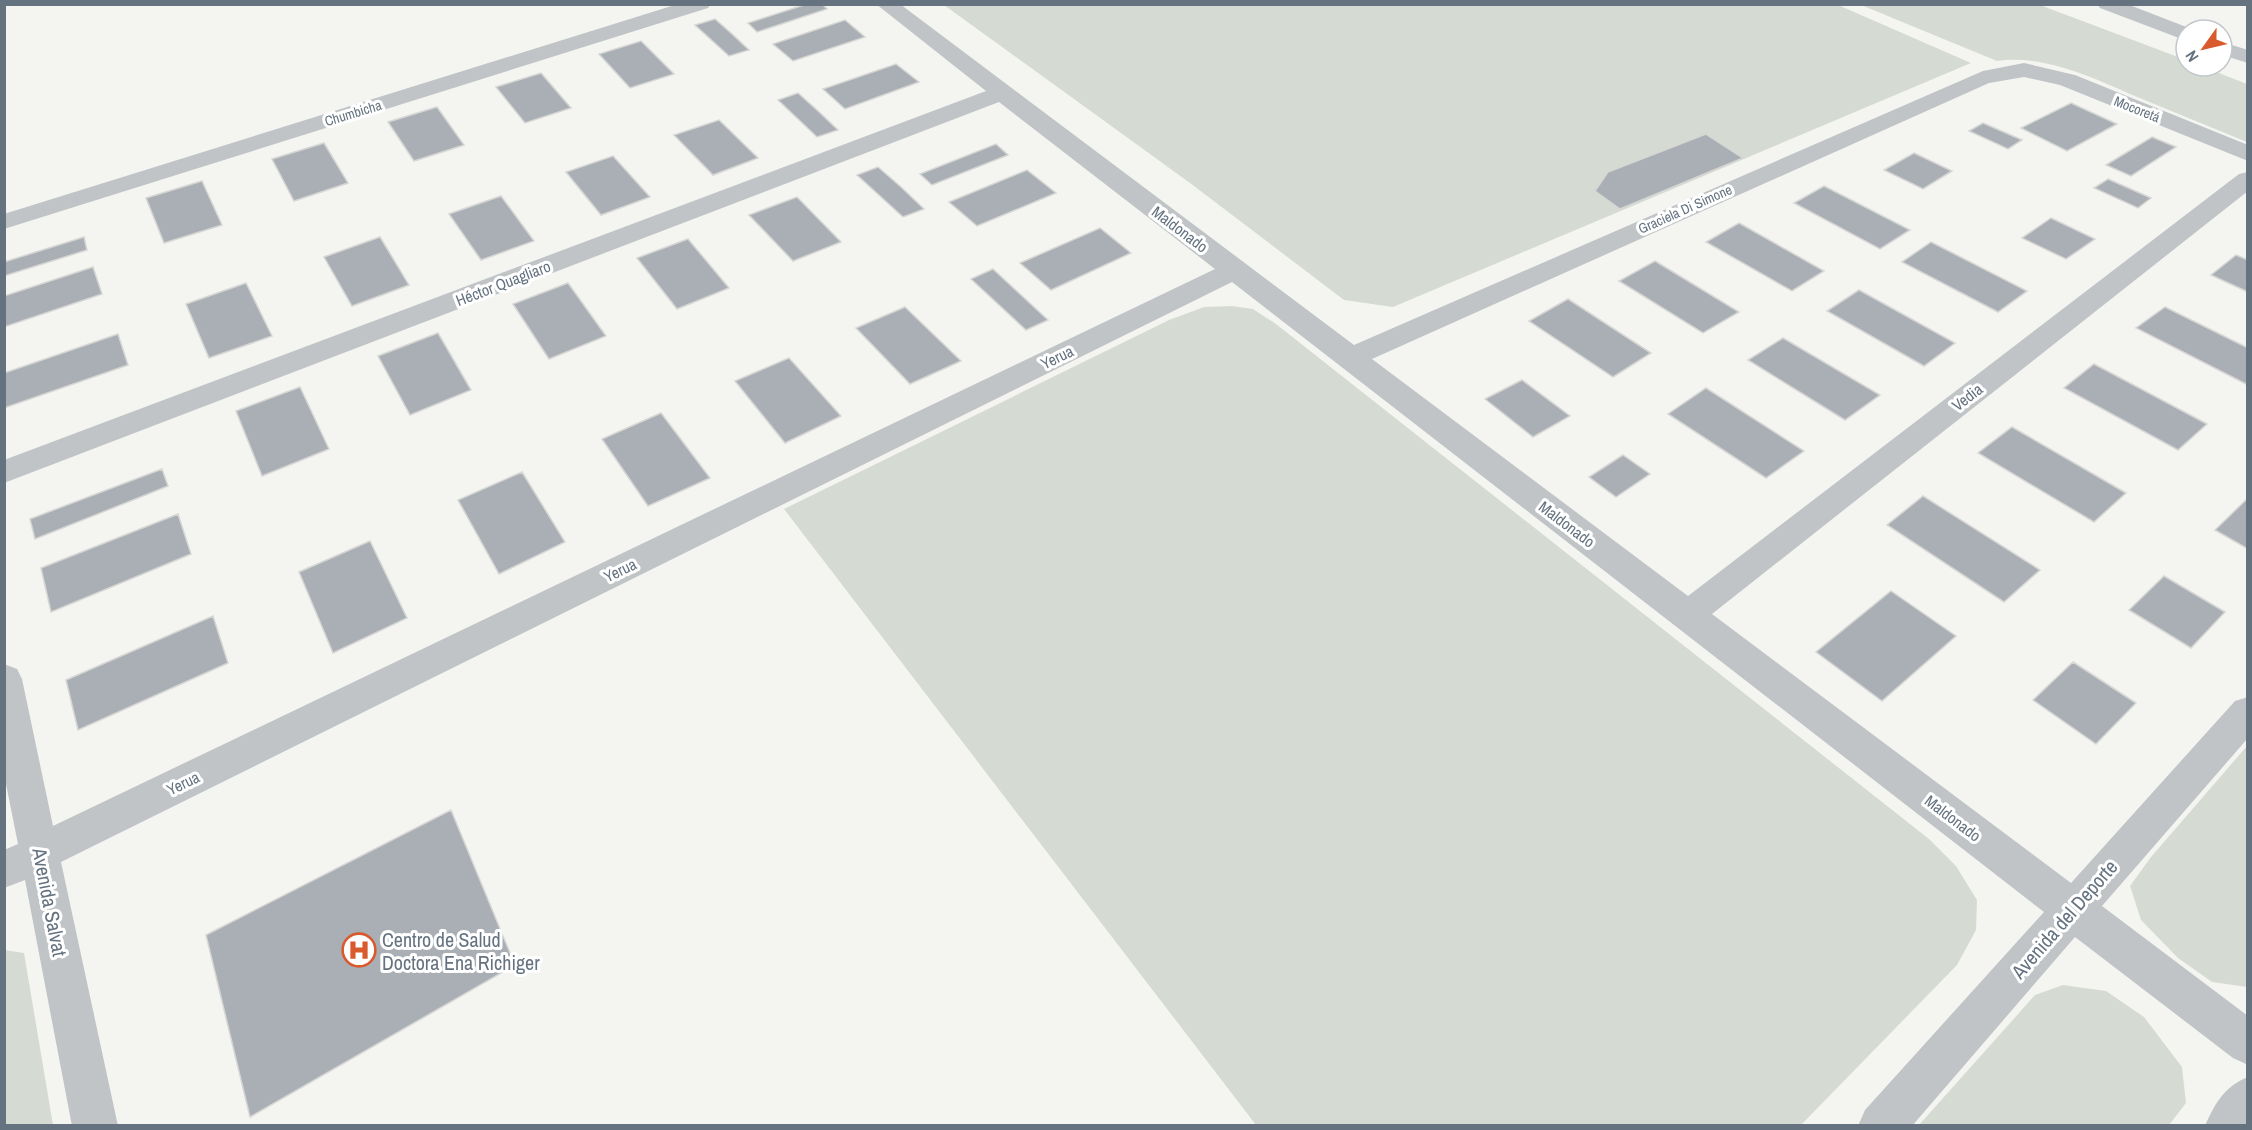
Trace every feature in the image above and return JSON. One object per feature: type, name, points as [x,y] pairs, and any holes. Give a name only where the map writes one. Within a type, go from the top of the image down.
[{"type":"street","name":"Chumbicha","points":[[4,222],[700,4]]},
{"type":"street","name":"Maldonado","points":[[886,4],[2247,1043]]},
{"type":"street","points":[[2107,4],[2174,29]]},
{"type":"street","name":"Mocoretá","points":[[2024,70],[2067,80],[2247,154]]},
{"type":"street","name":"Graciela Di Simone","points":[[1350,358],[1983,78],[2024,70]]},
{"type":"street","name":"Héctor Quagliaro","points":[[4,472],[1002,93]]},
{"type":"street","name":"Vedia","points":[[1687,615],[2247,179]]},
{"type":"street","name":"Yerua","points":[[4,870],[1235,270]]},
{"type":"street","name":"Avenida Salvat","points":[[4,679],[95,1125]]},
{"type":"street","name":"Avenida del Deporte","points":[[1881,1125],[2247,712]]},
{"type":"street","points":[[2228,1125],[2247,1099]]},
{"type":"shaded area","points":[[944,5],[1838,5],[1971,63],[1393,307],[1344,300],[1190,183]]},
{"type":"shaded area","points":[[1861,5],[2040,5],[2174,55],[2174,78],[2232,78],[2247,84],[2247,142],[2071,70],[2034,61],[1997,61]]},
{"type":"shaded area","points":[[1232,306],[1253,309],[1276,324],[1929,839],[1956,866],[1977,900],[1976,930],[1957,965],[1801,1125],[1256,1125],[784,509],[1169,320],[1204,307]]},
{"type":"shaded area","points":[[2247,746],[2248,987],[2212,982],[2178,958],[2141,920],[2130,886],[2151,857]]},
{"type":"shaded area","points":[[4,950],[24,953],[53,1125],[5,1125]]},
{"type":"shaded area","points":[[2063,985],[2106,991],[2144,1017],[2182,1067],[2186,1103],[2169,1125],[1919,1125],[2035,995]]},
{"type":"building","points":[[807,4],[822,4],[827,9],[757,32],[748,23]]},
{"type":"building","points":[[715,19],[749,50],[729,56],[695,25]]},
{"type":"building","points":[[845,20],[865,37],[793,61],[773,44]]},
{"type":"building","points":[[641,41],[674,74],[630,88],[599,54]]},
{"type":"building","points":[[896,64],[919,82],[845,109],[823,89]]},
{"type":"building","points":[[541,73],[571,108],[525,123],[496,87]]},
{"type":"building","points":[[798,93],[838,130],[817,137],[778,100]]},
{"type":"building","points":[[2071,103],[2117,124],[2067,151],[2021,128]]},
{"type":"building","points":[[437,107],[464,145],[414,161],[388,122]]},
{"type":"building","points":[[719,120],[758,158],[713,175],[674,135]]},
{"type":"building","points":[[1983,123],[2022,140],[2008,149],[1969,131]]},
{"type":"building","points":[[1706,134],[1743,158],[1620,209],[1595,191],[1608,172]]},
{"type":"building","points":[[2152,137],[2176,147],[2131,176],[2106,165]]},
{"type":"building","points":[[324,143],[348,183],[294,201],[272,159]]},
{"type":"building","points":[[996,144],[1008,155],[932,185],[920,174]]},
{"type":"building","points":[[1914,153],[1952,171],[1923,189],[1884,170]]},
{"type":"building","points":[[613,156],[650,197],[601,215],[566,172]]},
{"type":"building","points":[[878,167],[924,209],[903,217],[857,175]]},
{"type":"building","points":[[1027,170],[1056,193],[977,226],[949,202]]},
{"type":"building","points":[[2108,179],[2151,198],[2138,208],[2094,188]]},
{"type":"building","points":[[202,181],[222,225],[164,243],[146,198]]},
{"type":"building","points":[[1824,186],[1910,230],[1880,249],[1794,203]]},
{"type":"building","points":[[501,196],[534,241],[481,260],[449,214]]},
{"type":"building","points":[[797,197],[841,242],[793,261],[749,215]]},
{"type":"building","points":[[2051,218],[2095,239],[2066,259],[2022,238]]},
{"type":"building","points":[[1739,223],[1824,271],[1792,291],[1706,242]]},
{"type":"building","points":[[1100,228],[1131,253],[1051,290],[1020,263]]},
{"type":"building","points":[[84,237],[87,250],[4,276],[4,262]]},
{"type":"building","points":[[380,237],[409,285],[352,306],[324,257]]},
{"type":"building","points":[[688,239],[729,288],[677,309],[637,258]]},
{"type":"building","points":[[1931,242],[2027,291],[1998,312],[1902,262]]},
{"type":"building","points":[[2236,255],[2248,260],[2248,292],[2211,275]]},
{"type":"building","points":[[1655,261],[1739,312],[1703,333],[1619,281]]},
{"type":"building","points":[[93,267],[102,294],[4,327],[4,296]]},
{"type":"building","points":[[993,269],[1048,320],[1026,330],[971,279]]},
{"type":"building","points":[[246,283],[272,336],[209,358],[186,304]]},
{"type":"building","points":[[568,283],[606,336],[549,359],[513,304]]},
{"type":"building","points":[[1859,290],[1955,343],[1924,366],[1827,311]]},
{"type":"building","points":[[1568,299],[1651,353],[1613,377],[1529,321]]},
{"type":"building","points":[[905,307],[961,361],[910,384],[856,328]]},
{"type":"building","points":[[2165,307],[2248,348],[2248,385],[2136,328]]},
{"type":"building","points":[[438,333],[471,390],[410,415],[378,356]]},
{"type":"building","points":[[118,334],[128,365],[4,408],[4,373]]},
{"type":"building","points":[[1783,338],[1880,395],[1845,420],[1748,360]]},
{"type":"building","points":[[789,358],[841,416],[785,443],[735,381]]},
{"type":"building","points":[[2094,364],[2207,424],[2178,450],[2064,388]]},
{"type":"building","points":[[1522,380],[1570,416],[1533,437],[1485,399]]},
{"type":"building","points":[[300,387],[329,449],[262,476],[236,411]]},
{"type":"building","points":[[1706,388],[1804,451],[1766,478],[1668,414]]},
{"type":"building","points":[[661,413],[710,478],[648,506],[602,439]]},
{"type":"building","points":[[2012,427],[2126,493],[2094,522],[1978,453]]},
{"type":"building","points":[[1623,455],[1650,474],[1616,497],[1589,477]]},
{"type":"building","points":[[162,469],[168,486],[35,539],[30,519]]},
{"type":"building","points":[[522,472],[565,542],[499,574],[458,500]]},
{"type":"building","points":[[1923,496],[2040,570],[2004,602],[1887,525]]},
{"type":"building","points":[[2248,500],[2248,549],[2215,530]]},
{"type":"building","points":[[178,514],[191,554],[51,612],[41,568]]},
{"type":"building","points":[[370,541],[407,618],[333,653],[299,572]]},
{"type":"building","points":[[2164,576],[2225,612],[2191,648],[2129,610]]},
{"type":"building","points":[[1891,591],[1956,636],[1882,701],[1816,652]]},
{"type":"building","points":[[213,616],[228,663],[78,730],[66,680]]},
{"type":"building","points":[[2073,662],[2136,703],[2096,744],[2033,700]]},
{"type":"building","name":"Centro de Salud Doctora Ena Richiger","points":[[451,810],[515,965],[250,1117],[206,935]]},
{"type":"place","name":"Centro de Salud Doctora Ena Richiger","points":[[359,950]]}]
